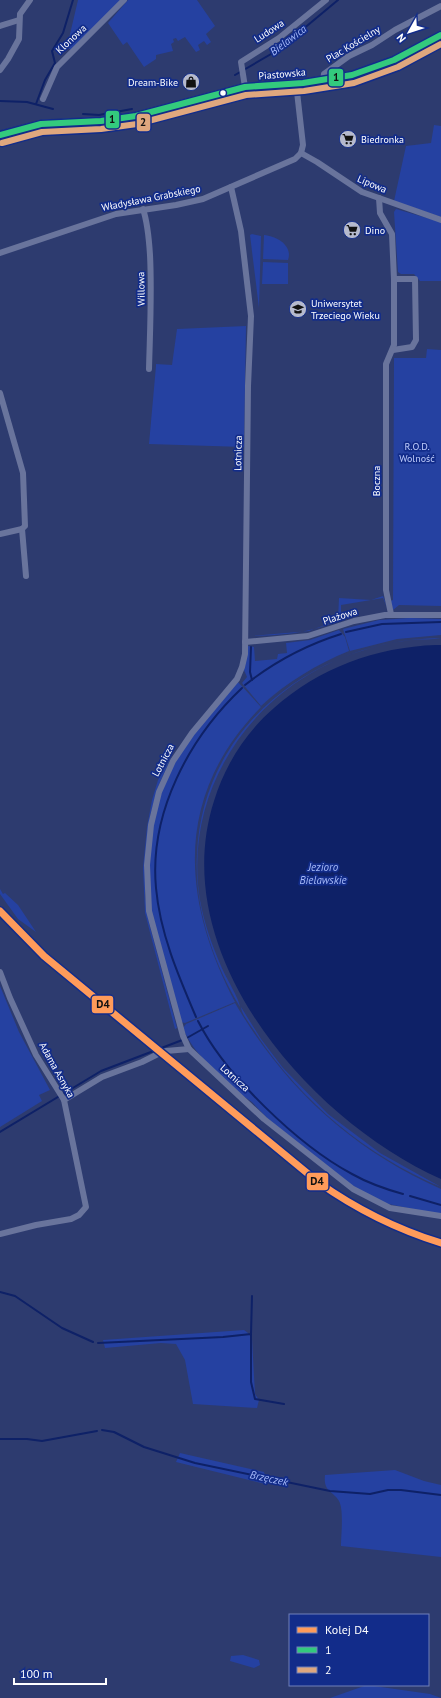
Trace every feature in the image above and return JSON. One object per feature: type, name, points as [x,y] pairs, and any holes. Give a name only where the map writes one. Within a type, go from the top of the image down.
[{"type":"main road","name":"Piastowska","points":[[0,135],[22,128],[46,123],[101,121],[136,116],[245,87],[323,80],[352,75],[372,69],[406,54],[441,35]]},
{"type":"street","points":[[0,70],[19,39],[20,14],[30,0]]},
{"type":"street","name":"Klonowa","points":[[43,98],[57,67],[124,0]]},
{"type":"street","name":"Ludowa","points":[[245,87],[242,62],[278,38],[326,0]]},
{"type":"street","name":"Plac Kościelny","points":[[323,80],[324,74],[349,56],[372,45],[395,30],[441,6]]},
{"type":"street","points":[[0,26],[19,20]]},
{"type":"street","points":[[296,83],[303,145],[301,153]]},
{"type":"street","name":"Władysława Grabskiego","points":[[0,253],[116,214],[176,205],[204,199],[291,161],[301,153]]},
{"type":"street","name":"Lipowa","points":[[301,153],[331,171],[350,186],[362,192],[441,220]]},
{"type":"street","name":"Lotnicza","points":[[231,187],[241,231],[251,316],[248,386],[244,662],[238,677],[192,733],[170,766],[159,792],[151,823],[147,861],[149,908],[183,1036],[188,1047],[264,1118],[353,1189],[390,1208],[441,1216]]},
{"type":"street","name":"Boczna","points":[[379,198],[380,213],[392,234],[394,279],[393,350],[387,358],[386,364],[386,590],[391,614]]},
{"type":"street","name":"Willowa","points":[[143,209],[149,238],[152,276],[152,327],[149,369]]},
{"type":"street","points":[[393,350],[412,347],[416,340],[415,279],[394,279]]},
{"type":"street","points":[[0,393],[23,473],[25,526],[22,529],[26,576]]},
{"type":"street","points":[[0,534],[22,529]]},
{"type":"street","name":"Plażowa","points":[[245,642],[309,636],[357,620],[391,614],[441,615]]},
{"type":"street","name":"Adama Asnyka","points":[[0,972],[36,1055],[62,1097],[86,1207],[79,1215],[71,1219],[36,1225],[0,1234]]},
{"type":"street","points":[[62,1097],[166,1051],[188,1047]]},
{"type":"green space","points":[[78,0],[124,0],[72,51],[67,47]]},
{"type":"green space","points":[[128,0],[197,0],[215,26],[206,34],[211,42],[207,45],[204,41],[198,45],[200,50],[196,52],[185,37],[178,41],[176,38],[173,39],[174,42],[171,44],[173,51],[156,55],[156,59],[144,67],[127,42],[123,45],[108,23]]},
{"type":"green space","points":[[434,125],[441,126],[441,217],[394,201],[406,146],[431,143]]},
{"type":"green space","points":[[396,209],[441,222],[441,281],[420,281],[414,274],[401,274],[398,272],[394,212]]},
{"type":"green space","points":[[250,235],[261,236],[259,308]]},
{"type":"green space","points":[[264,235],[274,237],[286,246],[289,255],[288,260],[263,259]]},
{"type":"green space","points":[[263,262],[288,263],[288,284],[262,284]]},
{"type":"green space","points":[[246,326],[244,447],[149,444],[156,364],[172,365],[177,329]]},
{"type":"green space","name":"R.O.D. Wolność","points":[[427,349],[441,350],[441,606],[399,605],[393,610],[390,601],[393,600],[394,358],[426,358]]},
{"type":"green space","points":[[383,596],[388,610],[383,598],[371,600]]},
{"type":"green space","points":[[339,598],[371,600],[341,605],[341,620],[315,629],[338,620]]},
{"type":"green space","points":[[410,618],[441,619],[441,635],[397,639],[350,651],[343,629],[379,620]]},
{"type":"green space","points":[[339,630],[345,637],[349,651],[303,674],[281,689],[261,706],[242,683],[247,677],[244,670],[248,646],[254,647],[255,661],[277,659],[278,654],[287,653],[286,643],[310,640]]},
{"type":"green space","points":[[302,632],[276,635],[252,636]]},
{"type":"green space","points":[[391,643],[392,643],[356,653]]},
{"type":"green space","points":[[318,670],[288,689],[311,673]]},
{"type":"green space","points":[[238,682],[261,707],[233,741],[213,776],[200,812],[195,849],[197,887],[204,925],[217,963],[235,1002],[185,1023],[181,1022],[153,921],[149,890],[149,855],[151,838],[158,803],[163,787],[176,759],[201,724]]},
{"type":"green space","points":[[287,690],[258,716],[233,747],[215,782],[203,817],[204,808],[220,766],[244,729],[275,698]]},
{"type":"green space","points":[[173,753],[158,787],[150,816],[145,860],[145,895],[149,923],[177,1028],[175,1029],[145,913],[143,868],[147,827],[152,800],[158,780]]},
{"type":"green space","points":[[197,859],[200,900],[206,925],[214,950],[238,999],[240,1007],[221,972],[207,934],[202,914],[199,894],[197,874]]},
{"type":"green space","points":[[0,889],[3,894],[5,893],[18,905],[36,932],[18,919],[0,894]]},
{"type":"green space","points":[[0,986],[19,1032],[50,1090],[39,1095],[42,1101],[0,1127]]},
{"type":"green space","points":[[235,1003],[254,1034],[275,1062],[323,1113],[378,1155],[441,1189],[441,1215],[379,1202],[359,1192],[267,1118],[252,1102],[243,1096],[201,1057],[194,1048],[183,1028],[186,1024]]},
{"type":"green space","points":[[241,1007],[261,1039],[283,1068],[328,1114],[380,1153],[441,1187],[387,1160],[362,1143],[315,1104],[294,1083],[275,1059],[257,1035],[243,1013]]},
{"type":"green space","points":[[244,1330],[252,1339],[255,1394],[259,1400],[257,1408],[193,1404],[185,1360],[176,1344],[161,1343],[105,1348],[103,1340]]},
{"type":"green space","points":[[180,1453],[264,1472],[267,1481],[265,1484],[176,1462]]},
{"type":"green space","points":[[395,1470],[424,1481],[441,1485],[441,1557],[341,1546],[341,1505],[337,1498],[327,1488],[325,1475]]},
{"type":"green space","points":[[243,1655],[259,1660],[260,1665],[254,1668],[230,1661],[231,1656]]},
{"type":"green space","points":[[364,1686],[374,1686],[430,1694],[441,1698],[330,1698]]},
{"type":"water","name":"Jezioro Bielawskie","points":[[441,645],[441,1179],[391,1152],[343,1117],[298,1074],[260,1025],[229,972],[210,916],[204,859],[214,801],[224,775],[230,762],[246,738],[264,717],[291,694],[329,671],[349,662],[392,650]]},
{"type":"waterway","points":[[36,104],[45,80],[55,63],[52,51],[63,33],[73,0]]},
{"type":"waterway","name":"Bielawica","points":[[235,75],[278,50],[338,0]]},
{"type":"waterway","name":"Bielawica","points":[[0,101],[27,102],[53,109]]},
{"type":"waterway","name":"Bielawica","points":[[83,114],[99,115],[132,109]]},
{"type":"waterway","points":[[346,632],[382,624],[441,622]]},
{"type":"waterway","points":[[245,685],[267,669],[291,655],[315,643],[341,634]]},
{"type":"waterway","points":[[251,647],[250,672],[252,680]]},
{"type":"waterway","points":[[196,1017],[176,970],[161,921],[156,888],[156,860],[159,832],[166,805],[176,779],[190,753],[205,730],[242,688]]},
{"type":"waterway","points":[[198,1021],[210,1042],[226,1064],[265,1107],[287,1127],[331,1161],[352,1174],[377,1186],[403,1194]]},
{"type":"waterway","points":[[0,1132],[101,1071],[185,1039],[208,1026]]},
{"type":"waterway","points":[[410,1196],[441,1205]]},
{"type":"waterway","points":[[0,1292],[15,1296],[62,1328],[93,1342]]},
{"type":"waterway","points":[[98,1343],[223,1337],[251,1334],[252,1296]]},
{"type":"waterway","points":[[251,1334],[251,1382],[255,1399],[284,1404]]},
{"type":"waterway","name":"Brzęczek","points":[[102,1430],[114,1432],[144,1447],[195,1463],[330,1491],[370,1494],[388,1490],[401,1490],[441,1495]]},
{"type":"waterway","name":"Brzęczek","points":[[0,1439],[27,1439],[42,1441],[97,1431]]},
{"type":"rail line","name":"D4","points":[[0,911],[44,956],[318,1182],[347,1201],[392,1225],[441,1243]]},
{"type":"transit line","name":"1","points":[[0,135],[41,124],[101,121],[136,116],[245,87],[303,83],[352,75],[394,60],[441,35]]},
{"type":"transit line","name":"2","points":[[2,143],[42,132],[101,129],[137,124],[246,95],[304,91],[354,83],[398,67],[441,44]]},
{"type":"place","name":"Dream-Bike","points":[[191,82]]},
{"type":"place","name":"Biedronka","points":[[348,139]]},
{"type":"place","name":"Dino","points":[[352,230]]},
{"type":"place","name":"Uniwersytet Trzeciego Wieku","points":[[298,309]]}]
